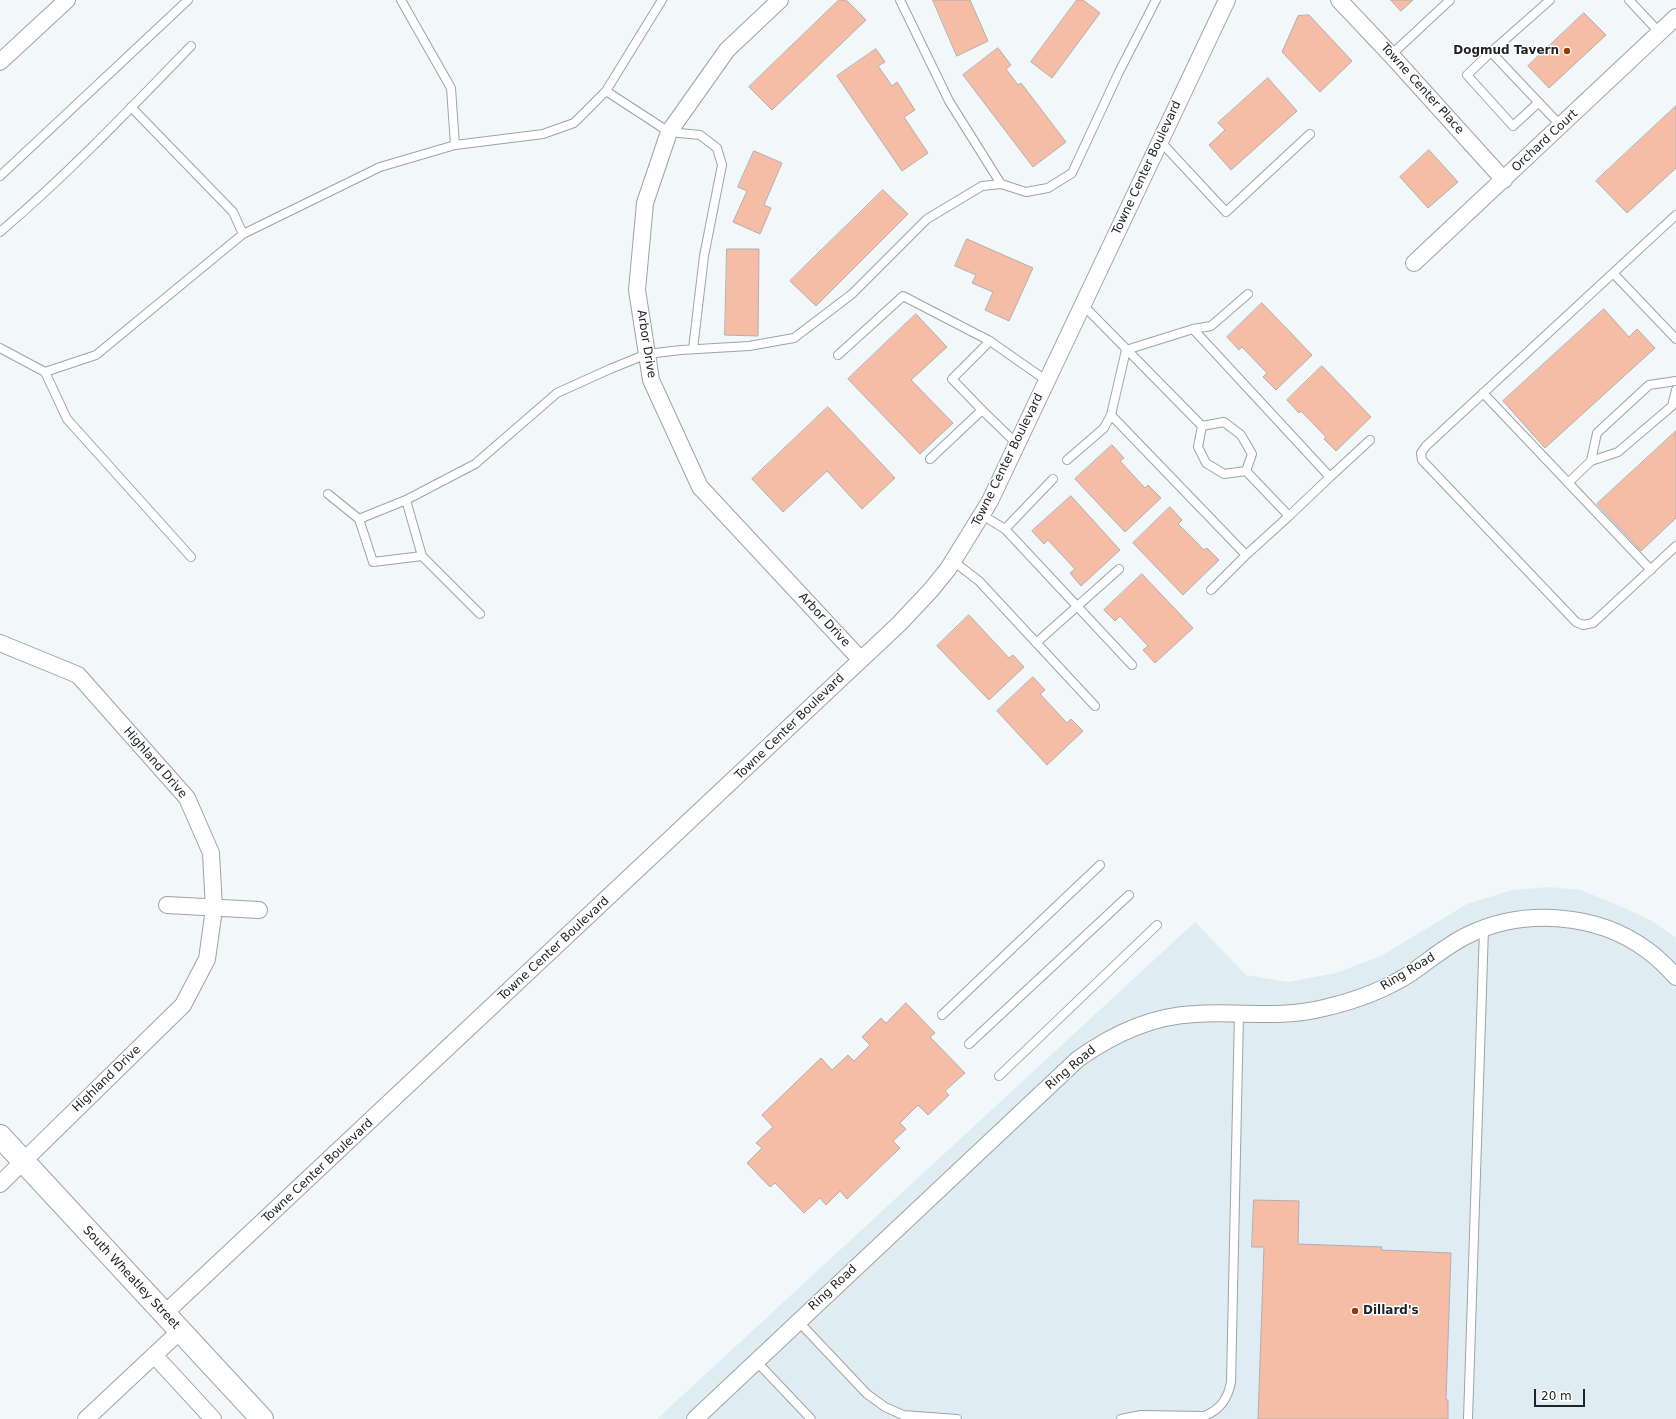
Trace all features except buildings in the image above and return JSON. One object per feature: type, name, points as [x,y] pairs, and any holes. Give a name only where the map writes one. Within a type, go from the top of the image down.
[{"type":"street","points":[[0,62],[67,0]]},
{"type":"street","name":"Arbor Drive","points":[[780,0],[727,50],[669,132],[645,204],[637,290],[651,380],[700,487],[861,660]]},
{"type":"street","name":"Towne Center Boulevard","points":[[164,1314],[861,660],[910,613],[931,590],[953,562],[982,515],[1227,0]]},
{"type":"street","name":"Towne Center Place","points":[[1339,0],[1504,180]]},
{"type":"street","name":"Orchard Court","points":[[1414,263],[1676,17]]},
{"type":"street","name":"Highland Drive","points":[[0,643],[78,675],[187,798],[211,853],[214,909],[207,959],[183,1005],[0,1184]]},
{"type":"street","points":[[166,905],[214,909],[259,910]]},
{"type":"street","name":"Ring Road","points":[[694,1419],[1078,1059],[1096,1046],[1136,1026],[1163,1018],[1196,1014],[1276,1015],[1326,1008],[1372,993],[1399,980],[1449,946],[1484,928],[1517,920],[1540,918],[1583,921],[1601,926],[1635,942],[1648,950],[1676,976]]},
{"type":"street","name":"South Wheatley Street","points":[[0,1136],[262,1419]]},
{"type":"street","points":[[86,1419],[180,1331]]},
{"type":"street","points":[[154,1355],[213,1419]]},
{"type":"lane","points":[[0,176],[188,0]]},
{"type":"lane","points":[[401,0],[411,15],[451,88],[455,145]]},
{"type":"lane","points":[[45,372],[96,355],[243,234],[380,167],[455,145],[543,134],[574,123],[606,91],[662,0]]},
{"type":"lane","points":[[900,0],[949,101],[1001,184]]},
{"type":"lane","points":[[359,519],[406,500],[475,464],[557,393],[610,368],[647,354],[693,349],[749,346],[794,338],[852,294],[927,219],[982,186],[1001,184],[1026,192],[1048,188],[1072,173],[1119,72],[1156,0]]},
{"type":"lane","points":[[1391,55],[1450,0]]},
{"type":"lane","points":[[1538,103],[1513,126],[1467,75],[1550,0]]},
{"type":"lane","points":[[1629,0],[1659,32]]},
{"type":"lane","points":[[0,232],[37,201],[191,46]]},
{"type":"lane","points":[[1491,52],[1561,126]]},
{"type":"lane","points":[[606,91],[669,132],[700,135],[717,148],[722,165],[704,256],[693,349]]},
{"type":"lane","points":[[131,107],[233,212],[243,234]]},
{"type":"lane","points":[[1160,141],[1226,212],[1310,134]]},
{"type":"lane","points":[[1676,215],[1426,446],[1421,453],[1422,460],[1454,494],[1576,622],[1583,625],[1593,623],[1676,546]]},
{"type":"lane","points":[[1613,273],[1676,339]]},
{"type":"lane","points":[[1126,350],[1193,329],[1211,326],[1248,294]]},
{"type":"lane","points":[[838,355],[903,296],[990,341],[1047,381]]},
{"type":"lane","points":[[1083,305],[1202,426]]},
{"type":"lane","points":[[1193,329],[1330,477]]},
{"type":"lane","points":[[990,341],[952,379],[1017,444]]},
{"type":"lane","points":[[0,348],[45,372],[67,419],[191,557]]},
{"type":"lane","points":[[1067,460],[1104,428],[1112,415],[1126,350]]},
{"type":"lane","points":[[1591,461],[1598,433],[1626,406],[1649,385],[1676,381]]},
{"type":"lane","points":[[1568,483],[1591,461],[1618,452],[1672,406],[1676,390]]},
{"type":"lane","points":[[1483,393],[1651,570]]},
{"type":"lane","points":[[930,459],[982,410]]},
{"type":"lane","points":[[1112,415],[1246,555]]},
{"type":"lane","points":[[1202,426],[1224,422],[1241,435],[1252,454],[1246,471]]},
{"type":"lane","points":[[1202,426],[1198,447],[1206,463],[1224,474],[1246,471]]},
{"type":"lane","points":[[1211,590],[1246,555],[1370,440]]},
{"type":"lane","points":[[1246,471],[1288,516]]},
{"type":"lane","points":[[1005,529],[1053,479]]},
{"type":"lane","points":[[328,494],[359,519],[373,562],[422,556]]},
{"type":"lane","points":[[406,500],[422,556],[480,614]]},
{"type":"lane","points":[[982,515],[1005,529],[1132,664]]},
{"type":"lane","points":[[953,562],[980,581],[1095,706]]},
{"type":"lane","points":[[1036,643],[1119,569]]},
{"type":"lane","points":[[942,1015],[1100,865]]},
{"type":"lane","points":[[969,1044],[1129,895]]},
{"type":"lane","points":[[1000,1076],[1157,925]]},
{"type":"lane","points":[[1468,1419],[1484,928]]},
{"type":"lane","points":[[1121,1419],[1141,1415],[1204,1416],[1212,1413],[1218,1408],[1225,1401],[1229,1392],[1231,1382],[1232,1354],[1239,1014]]},
{"type":"lane","points":[[798,1321],[867,1394],[884,1407],[903,1415],[957,1419]]},
{"type":"lane","points":[[756,1360],[811,1419]]},
{"type":"shaded area","points":[[1549,887],[1581,890],[1652,921],[1676,938],[1676,1419],[657,1419],[1195,922],[1246,975],[1288,982],[1336,973],[1381,956],[1467,904],[1512,890]]},
{"type":"place","name":"Dogmud Tavern","points":[[1567,51]]},
{"type":"place","name":"Dillard's","points":[[1355,1311]]}]
